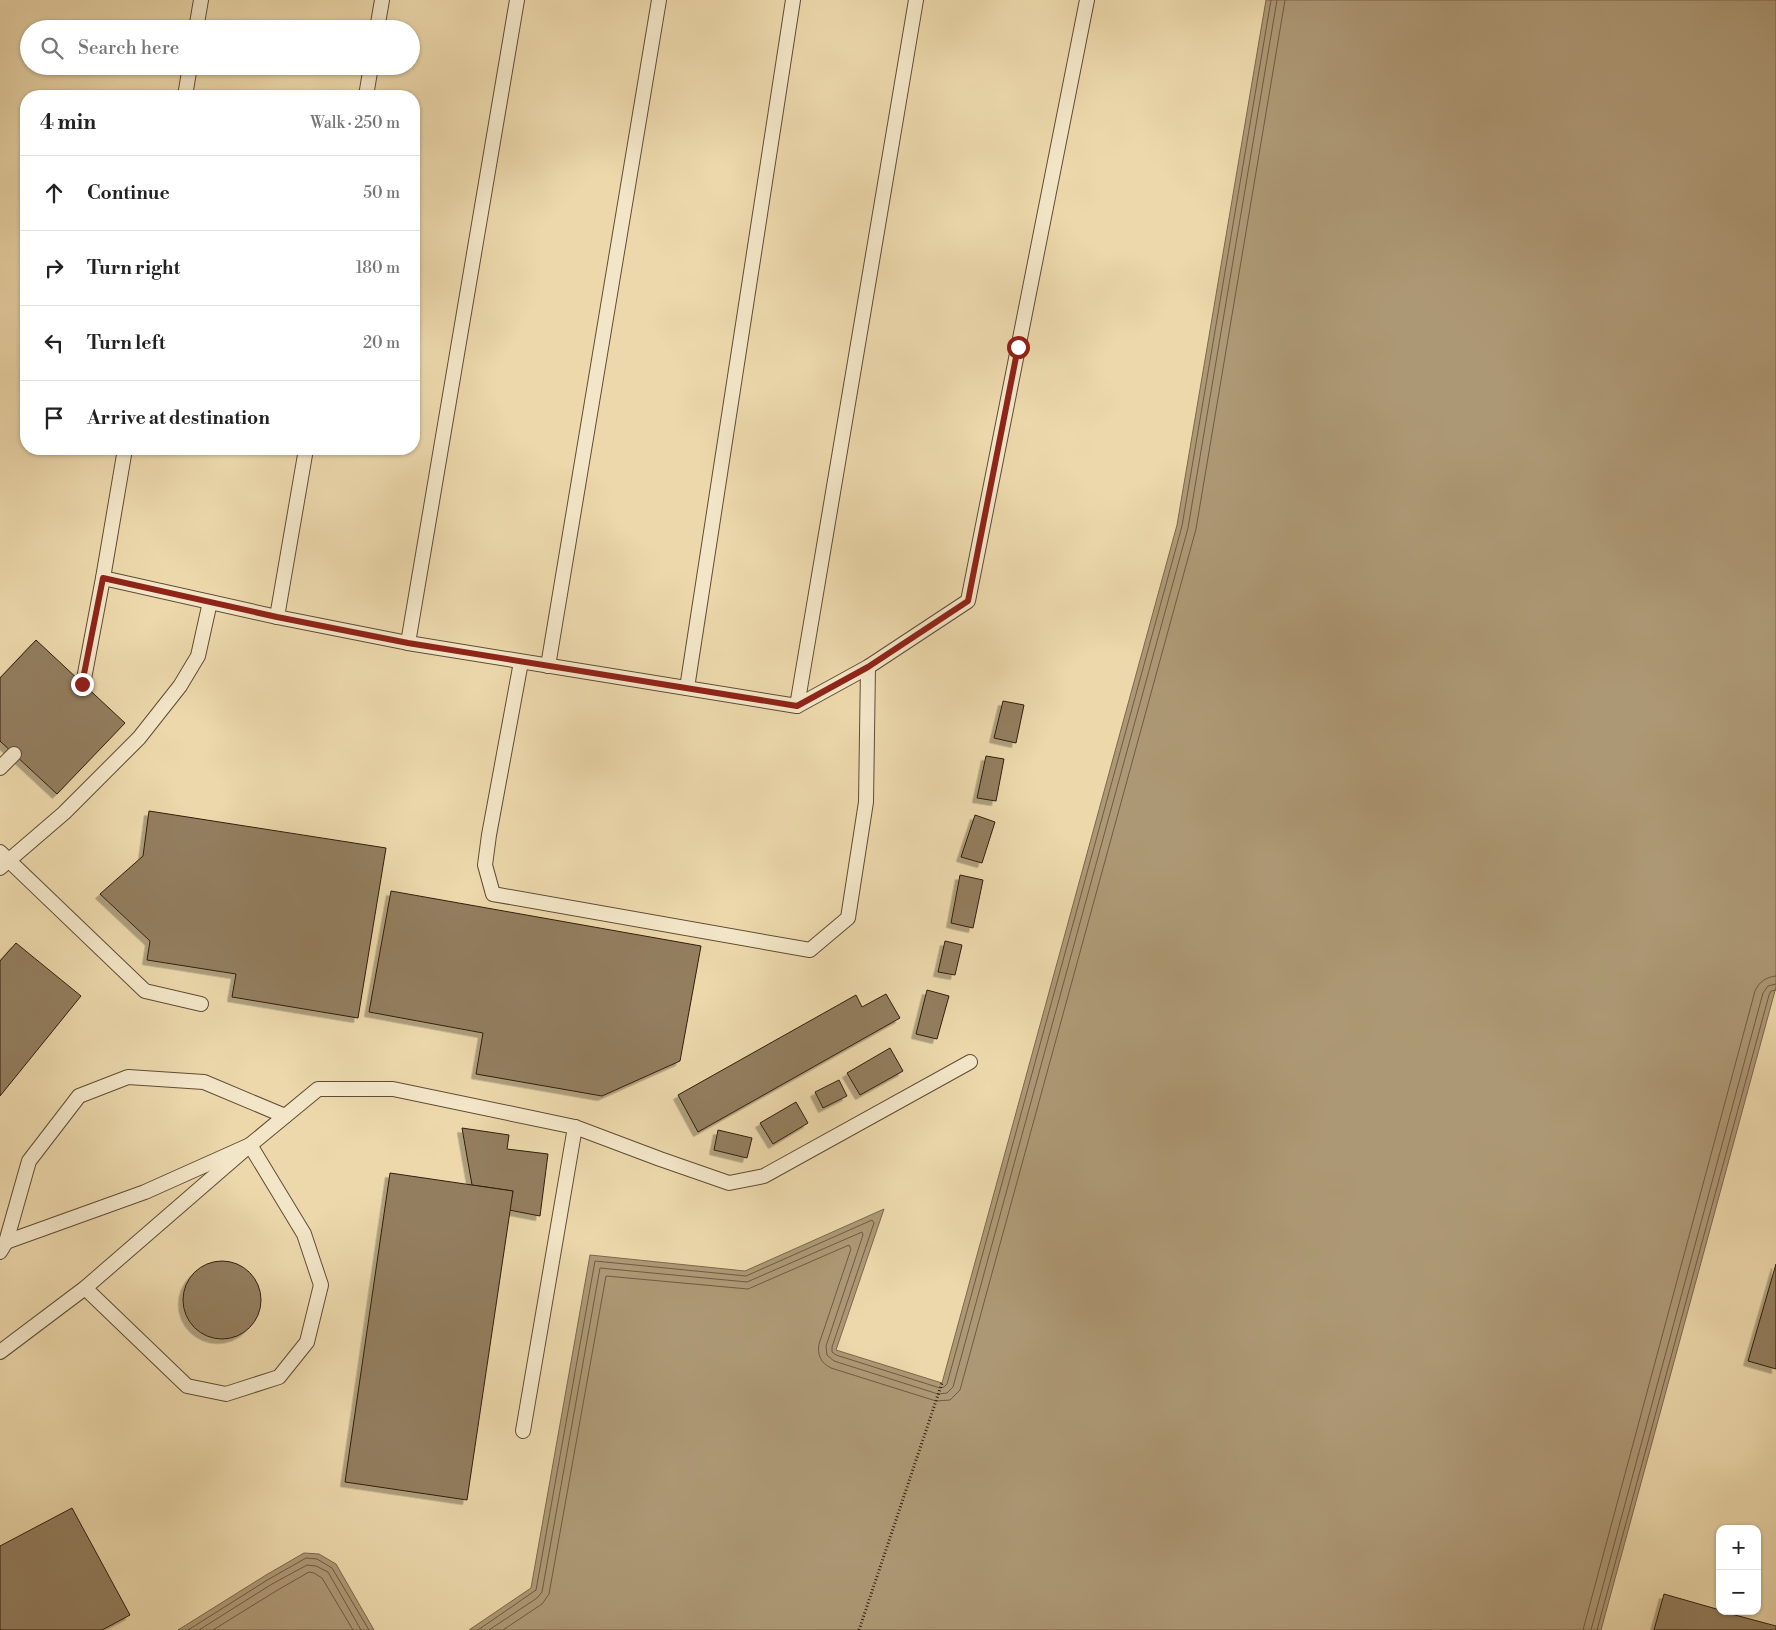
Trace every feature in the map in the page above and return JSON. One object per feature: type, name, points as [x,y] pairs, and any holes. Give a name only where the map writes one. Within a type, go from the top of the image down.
[{"type":"lane","points":[[198,20],[201,0]]},
{"type":"lane","points":[[379,20],[382,0]]},
{"type":"lane","points":[[408,643],[516,0]]},
{"type":"lane","points":[[548,666],[659,0]]},
{"type":"lane","points":[[687,688],[793,0]]},
{"type":"lane","points":[[797,706],[916,0]]},
{"type":"lane","points":[[103,578],[277,617],[408,643],[797,706],[868,667],[968,601],[1086,0]]},
{"type":"lane","points":[[186,90],[188,75]]},
{"type":"lane","points":[[367,90],[370,75]]},
{"type":"lane","points":[[82,684],[103,578],[124,455]]},
{"type":"lane","points":[[277,617],[305,455]]},
{"type":"lane","points":[[201,1004],[145,991],[3,860],[64,813],[139,738],[180,686],[198,656],[210,602]]},
{"type":"lane","points":[[521,662],[485,866],[494,894],[810,950],[848,918],[866,802],[868,667]]},
{"type":"lane","points":[[0,768],[14,754]]},
{"type":"lane","points":[[0,1352],[85,1288],[250,1145],[318,1089],[393,1089],[575,1127],[729,1183],[764,1176],[970,1062]]},
{"type":"lane","points":[[3,1247],[29,1161],[79,1096],[128,1077],[204,1082],[285,1116]]},
{"type":"lane","points":[[523,1431],[575,1127]]},
{"type":"lane","points":[[3,1247],[145,1192],[250,1145]]},
{"type":"lane","points":[[85,1288],[187,1386],[226,1394],[279,1377],[307,1342],[321,1285],[304,1234],[250,1145]]},
{"type":"path","points":[[859,1630],[942,1383]]},
{"type":"water","points":[[1266,0],[1776,0],[1776,987],[1601,1630],[469,1630],[531,1588],[590,1255],[745,1271],[884,1209],[836,1350],[942,1383],[1177,525]]},
{"type":"water","points":[[304,1553],[319,1554],[336,1564],[374,1630],[178,1630],[266,1575]]},
{"type":"building","points":[[36,640],[125,723],[57,794],[0,741],[0,678]]},
{"type":"building","points":[[1003,701],[1024,705],[1016,743],[994,738]]},
{"type":"building","points":[[986,756],[1004,759],[996,801],[977,798]]},
{"type":"building","points":[[149,811],[386,848],[358,1018],[232,997],[236,974],[147,960],[150,941],[100,894],[143,856]]},
{"type":"building","points":[[975,815],[995,822],[982,863],[961,857]]},
{"type":"building","points":[[960,875],[983,880],[973,928],[951,923]]},
{"type":"building","points":[[391,891],[701,946],[680,1061],[602,1096],[476,1074],[483,1033],[369,1012]]},
{"type":"building","points":[[945,941],[962,945],[955,975],[938,972]]},
{"type":"building","points":[[16,943],[81,996],[0,1096],[0,961]]},
{"type":"building","points":[[927,990],[949,996],[937,1039],[916,1034]]},
{"type":"building","points":[[886,994],[900,1018],[698,1132],[678,1095],[856,995],[862,1007]]},
{"type":"building","points":[[890,1048],[903,1071],[860,1095],[847,1073]]},
{"type":"building","points":[[839,1080],[847,1096],[823,1108],[815,1092]]},
{"type":"building","points":[[796,1102],[808,1123],[773,1144],[760,1123]]},
{"type":"building","points":[[462,1128],[509,1135],[507,1149],[548,1154],[540,1216],[509,1210],[513,1191],[472,1185]]},
{"type":"building","points":[[718,1130],[752,1138],[747,1158],[714,1150]]},
{"type":"building","points":[[390,1173],[513,1191],[467,1500],[345,1482]]},
{"type":"building","points":[[222,1261],[237,1264],[249,1273],[258,1285],[261,1300],[258,1315],[249,1327],[237,1336],[222,1339],[207,1336],[195,1327],[186,1315],[183,1300],[186,1285],[195,1273],[207,1264]]},
{"type":"building","points":[[1776,1264],[1776,1369],[1748,1361]]},
{"type":"building","points":[[72,1508],[130,1615],[102,1630],[0,1630],[0,1546]]},
{"type":"building","points":[[1664,1594],[1716,1609],[1716,1615],[1735,1615],[1776,1626],[1776,1630],[1654,1630]]},
{"type":"route","points":[[82,684],[103,578],[277,617],[408,643],[797,706],[868,667],[968,601],[1018,347]]}]
